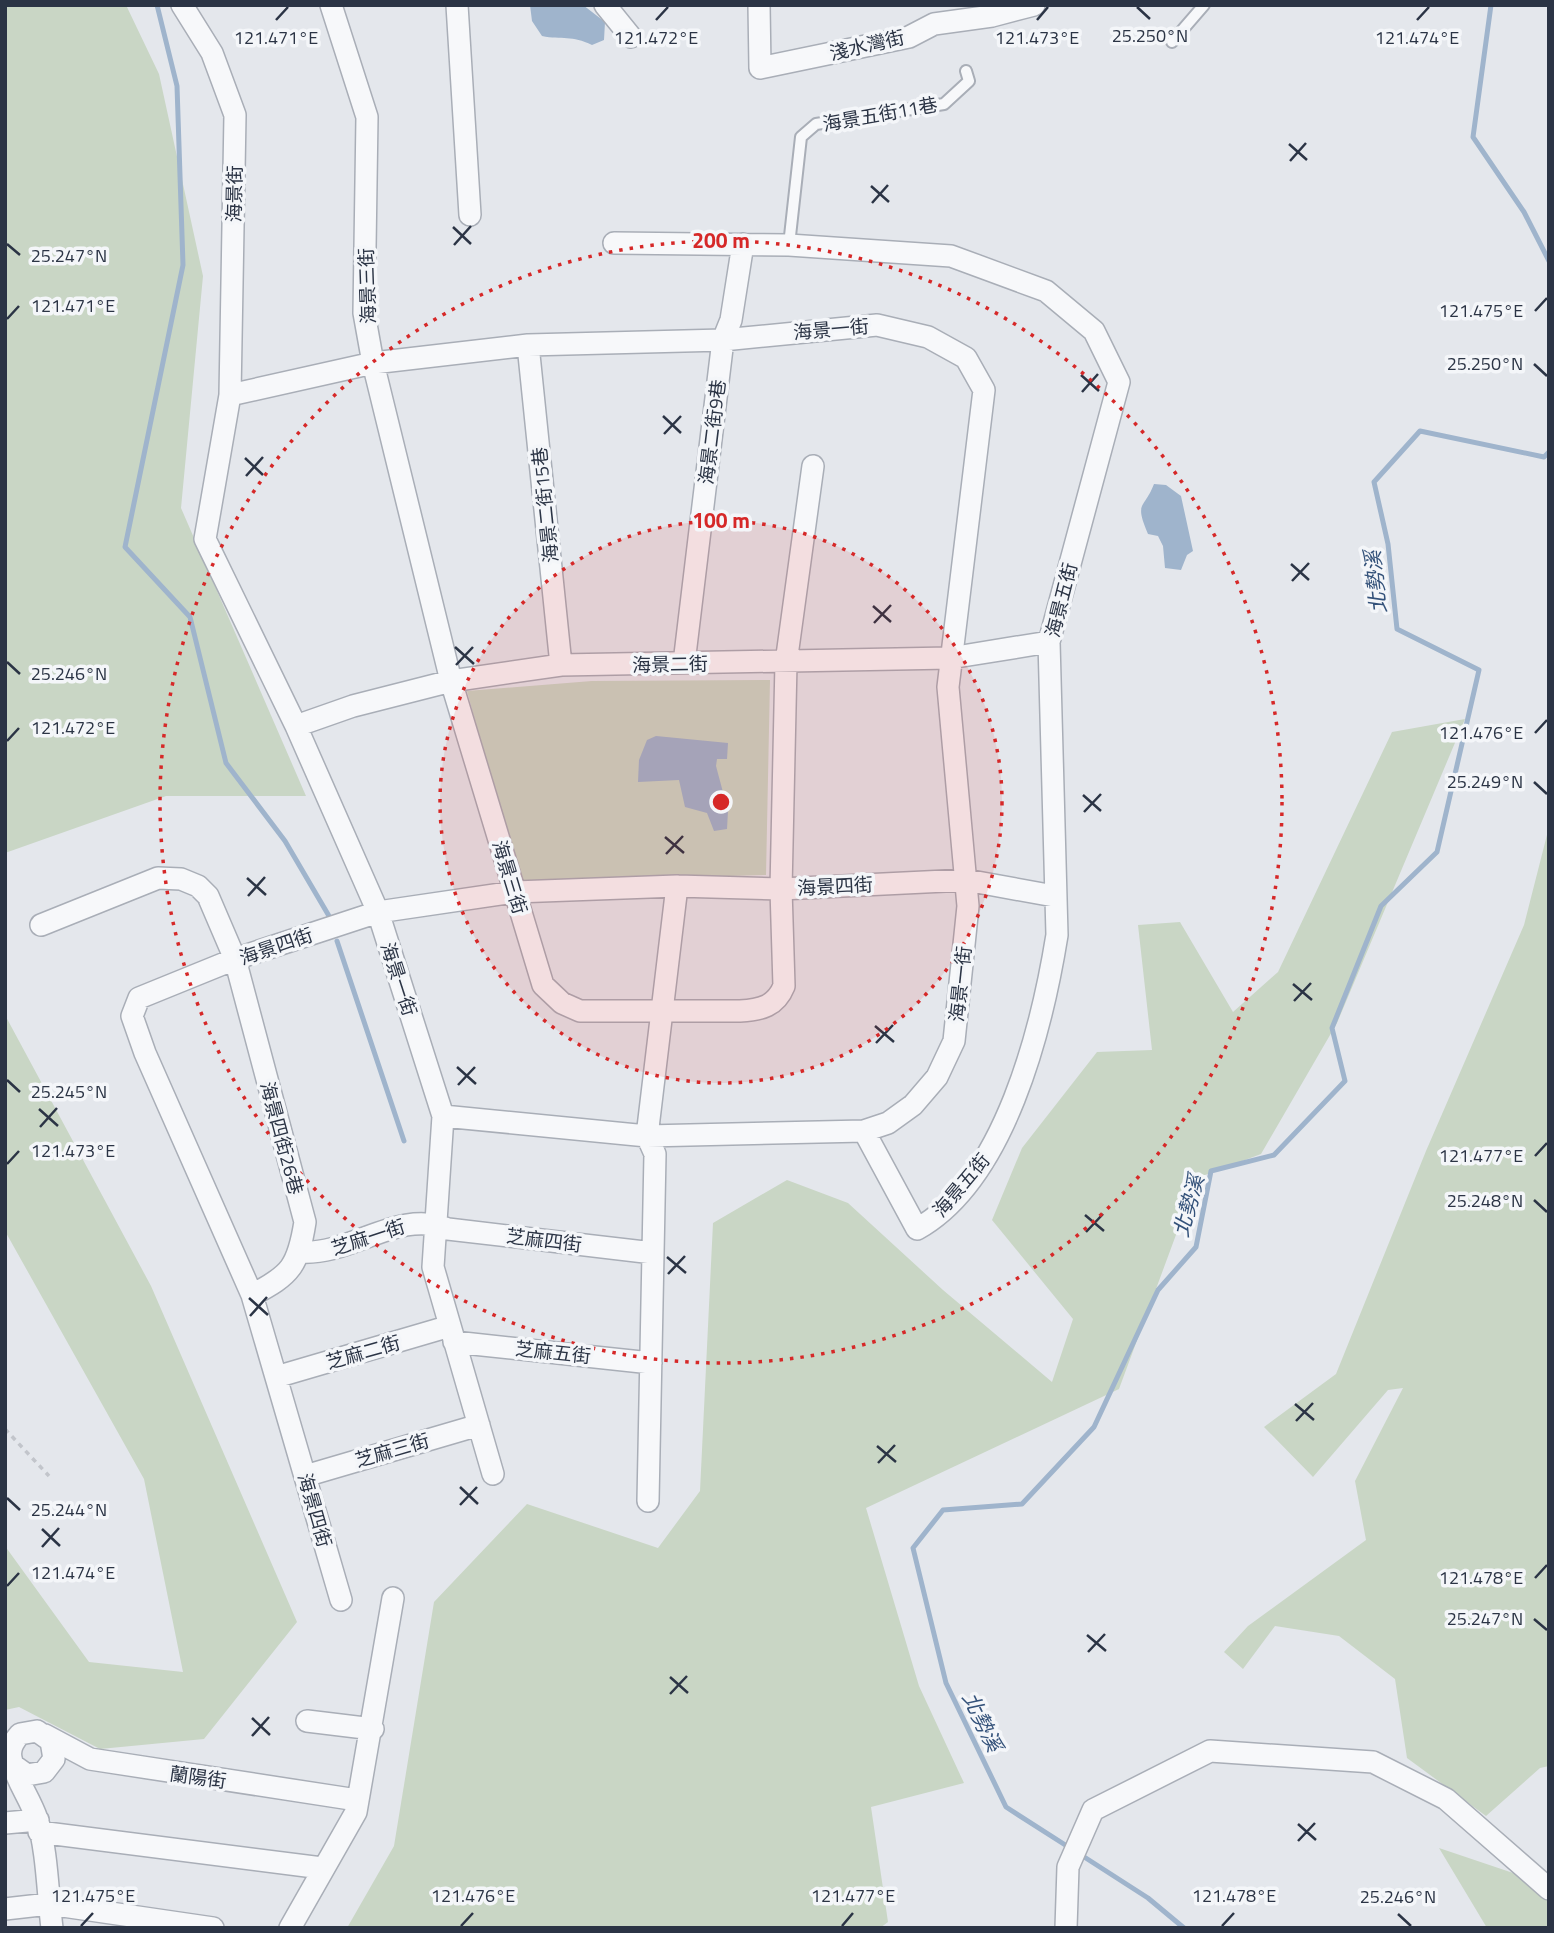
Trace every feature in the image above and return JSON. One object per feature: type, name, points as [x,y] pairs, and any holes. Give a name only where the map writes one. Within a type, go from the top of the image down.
[{"type":"street","name":"海景街","points":[[182,5],[212,53],[235,115],[230,395]]},
{"type":"street","name":"海景三街","points":[[331,5],[368,117],[364,313],[373,363],[451,681],[543,985],[562,1003],[580,1011],[761,1010],[779,998],[785,986],[781,889],[786,663],[813,466]]},
{"type":"street","points":[[457,5],[470,215]]},
{"type":"street","points":[[605,5],[631,37]]},
{"type":"street","name":"淺水灣街","points":[[759,5],[760,68],[909,37],[934,24],[992,16],[1034,5]]},
{"type":"street","name":"海景五街","points":[[614,243],[789,245],[951,256],[1046,291],[1094,331],[1119,382],[1049,642],[1057,935],[1050,978],[1029,1060],[989,1156],[935,1219],[917,1229],[864,1131]]},
{"type":"street","name":"海景二街9巷","points":[[684,663],[723,340],[731,320],[743,244]]},
{"type":"street","name":"海景一街","points":[[877,325],[928,337],[966,358],[984,390],[948,687],[968,906],[954,1041],[937,1077],[913,1105],[888,1122],[864,1131],[647,1136],[443,1116],[378,912],[296,726],[205,539],[230,395],[373,363],[528,345],[723,340],[877,325]]},
{"type":"street","name":"海景二街15巷","points":[[528,345],[561,665]]},
{"type":"street","name":"海景二街","points":[[296,726],[353,706],[451,681],[561,665],[950,658],[1049,642]]},
{"type":"street","name":"海景四街26巷","points":[[40,925],[158,878],[181,878],[198,886],[208,896],[235,960],[305,1222],[300,1252],[291,1270],[279,1281],[252,1295]]},
{"type":"street","name":"海景四街","points":[[341,1600],[252,1295],[145,1053],[132,1016],[139,999],[235,960],[378,912],[515,891],[677,886],[781,889],[966,880],[1054,896]]},
{"type":"street","points":[[648,1502],[655,1154],[647,1136],[677,886]]},
{"type":"street","points":[[443,1116],[433,1267],[493,1474]]},
{"type":"street","name":"芝麻一街","points":[[300,1252],[318,1253],[417,1221],[436,1224]]},
{"type":"street","name":"芝麻四街","points":[[436,1224],[448,1229],[653,1254]]},
{"type":"street","name":"芝麻五街","points":[[452,1334],[651,1363]]},
{"type":"street","name":"芝麻二街","points":[[276,1377],[452,1334]]},
{"type":"street","name":"芝麻三街","points":[[305,1475],[478,1425]]},
{"type":"street","points":[[290,1928],[356,1812],[373,1729],[393,1598]]},
{"type":"street","points":[[307,1721],[373,1729]]},
{"type":"street","name":"蘭陽街","points":[[5,1725],[25,1726],[90,1759],[357,1800]]},
{"type":"street","points":[[38,1826],[43,1788],[55,1750],[41,1733],[20,1734],[10,1748],[10,1758],[38,1826],[52,1928]]},
{"type":"street","points":[[1066,1928],[1070,1862],[1093,1810],[1210,1751],[1373,1762],[1446,1798],[1549,1889]]},
{"type":"street","points":[[10,1758],[27,1775],[36,1776],[51,1766]]},
{"type":"street","points":[[5,1822],[322,1868]]},
{"type":"street","points":[[5,1909],[49,1904],[213,1928]]},
{"type":"lane","points":[[1172,42],[1204,5]]},
{"type":"lane","name":"海景五街11巷","points":[[789,245],[801,137],[816,124],[944,104],[969,81],[966,71]]},
{"type":"path","points":[[5,1429],[49,1476]]},
{"type":"green space","points":[[5,5],[126,5],[159,74],[203,276],[181,508],[306,796],[166,796],[5,853]]},
{"type":"green space","points":[[770,680],[766,875],[519,882],[467,691],[592,681]]},
{"type":"green space","points":[[1465,719],[1337,1023],[1261,1154],[1197,1178],[1119,1389],[866,1508],[919,1686],[964,1783],[871,1807],[888,1922],[880,1928],[347,1928],[394,1846],[434,1602],[527,1504],[658,1548],[700,1491],[713,1223],[787,1180],[848,1203],[943,1290],[1052,1382],[1073,1319],[992,1220],[1022,1148],[1097,1052],[1152,1050],[1138,925],[1180,922],[1233,1012],[1278,972],[1392,732]]},
{"type":"green space","points":[[1549,827],[1549,1766],[1540,1768],[1486,1816],[1407,1758],[1395,1679],[1339,1636],[1275,1626],[1243,1669],[1224,1652],[1248,1626],[1366,1540],[1355,1481],[1403,1388],[1388,1390],[1313,1477],[1264,1427],[1336,1374],[1426,1151],[1524,925]]},
{"type":"green space","points":[[5,1015],[151,1286],[297,1622],[204,1739],[100,1749],[19,1707],[5,1710],[5,1546],[89,1662],[183,1672],[144,1479],[5,1231]]},
{"type":"green space","points":[[1439,1848],[1525,1877],[1549,1902],[1549,1928],[1487,1928]]},
{"type":"water","points":[[530,5],[583,5],[605,22],[604,40],[592,45],[573,39],[542,36],[532,21]]},
{"type":"water","points":[[1154,484],[1166,485],[1181,496],[1193,551],[1187,555],[1181,570],[1165,568],[1163,546],[1158,536],[1148,534],[1144,523],[1142,506]]},
{"type":"water","points":[[656,736],[728,743],[727,759],[717,759],[716,766],[728,811],[727,829],[714,831],[707,813],[685,807],[679,780],[638,782],[639,760],[647,740]]},
{"type":"waterway","points":[[157,5],[177,86],[183,265],[125,547],[190,617],[226,763],[285,841],[329,916]]},
{"type":"waterway","name":"北勢溪","points":[[1491,5],[1473,137],[1524,212],[1549,261]]},
{"type":"waterway","name":"北勢溪","points":[[1070,1848],[1006,1807],[946,1683],[913,1548],[943,1510],[1022,1504],[1094,1427],[1158,1290],[1196,1247],[1211,1171],[1274,1155],[1345,1081],[1332,1028],[1381,906],[1437,852],[1479,670],[1397,629],[1388,544],[1374,482],[1420,431],[1544,457],[1549,452]]},
{"type":"waterway","points":[[337,941],[404,1141]]},
{"type":"waterway","name":"北勢溪","points":[[1078,1853],[1148,1898],[1184,1928]]}]
